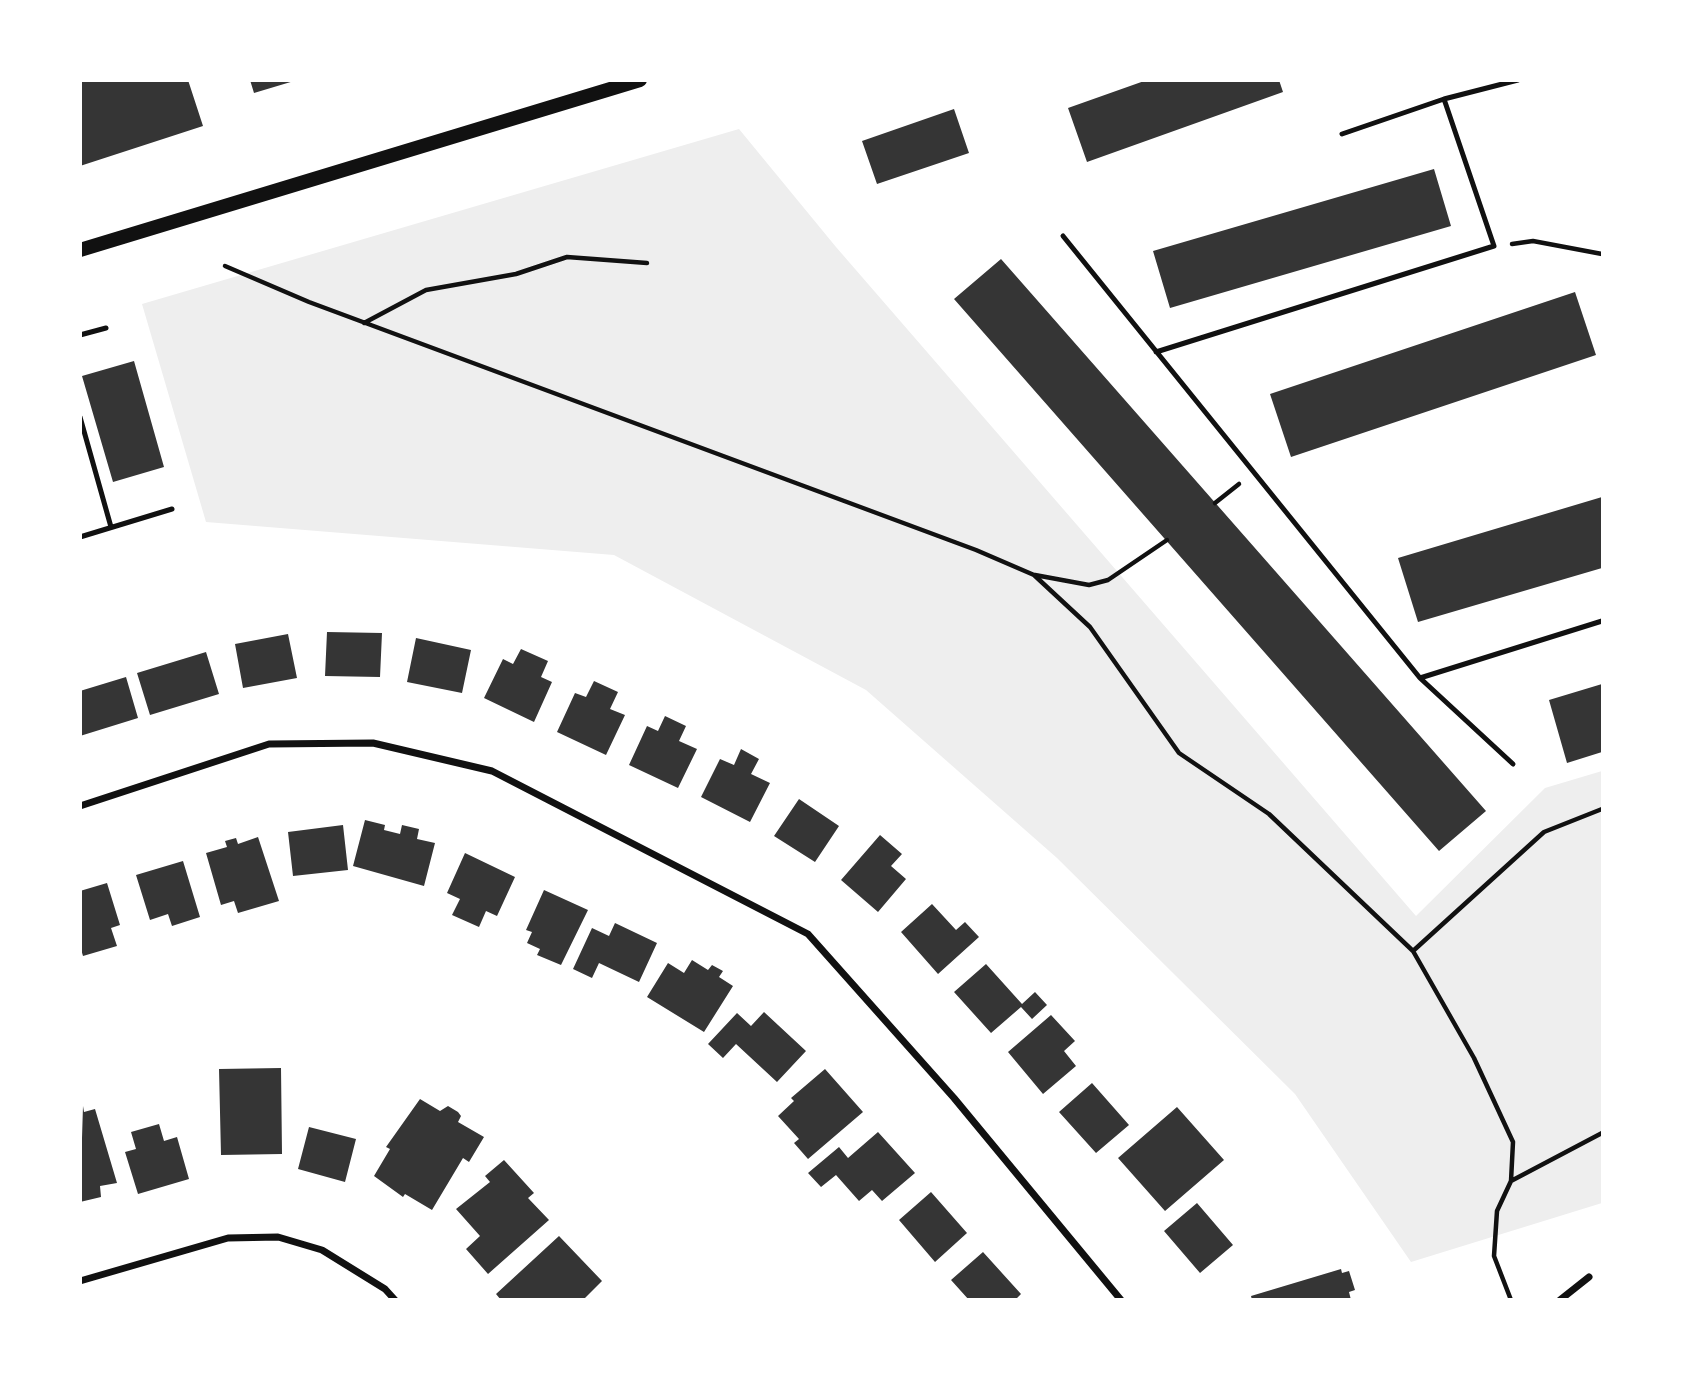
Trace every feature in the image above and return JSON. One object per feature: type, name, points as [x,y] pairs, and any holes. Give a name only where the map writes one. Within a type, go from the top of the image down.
[{"type":"main road","points":[[80,250],[640,80]]},
{"type":"street","points":[[80,806],[270,744],[373,743],[492,771],[808,934],[954,1098],[1121,1300]]},
{"type":"street","points":[[80,1281],[228,1238],[278,1237],[321,1250],[385,1289],[395,1300]]},
{"type":"street","points":[[1560,1300],[1589,1277]]},
{"type":"lane","points":[[1342,134],[1444,99],[1518,80]]},
{"type":"lane","points":[[1156,352],[1494,246],[1444,99]]},
{"type":"lane","points":[[1063,236],[1420,678],[1513,764]]},
{"type":"lane","points":[[80,335],[106,328]]},
{"type":"lane","points":[[80,417],[111,527]]},
{"type":"lane","points":[[80,537],[172,509]]},
{"type":"lane","points":[[1420,678],[1602,621]]},
{"type":"path","points":[[1494,246],[1533,241],[1602,254]]},
{"type":"path","points":[[364,323],[426,290],[516,274],[567,257],[647,263]]},
{"type":"path","points":[[225,265],[364,323],[976,550],[1034,575],[1070,583],[1098,583],[1140,561],[1167,540]]},
{"type":"path","points":[[1215,503],[1254,473]]},
{"type":"path","points":[[1034,575],[1090,627],[1179,753],[1269,814],[1413,951],[1474,1058],[1513,1142],[1511,1181],[1497,1211],[1494,1256],[1511,1300]]},
{"type":"path","points":[[1413,951],[1544,832],[1602,809]]},
{"type":"path","points":[[1511,1181],[1602,1133]]},
{"type":"shaded area","points":[[739,129],[836,247],[1416,916],[1545,788],[1602,771],[1602,1203],[1411,1262],[1295,1094],[1057,858],[866,690],[614,555],[206,522],[142,304]]},
{"type":"building","points":[[80,80],[188,80],[203,126],[80,166]]},
{"type":"building","points":[[250,80],[294,80],[294,81],[254,93]]},
{"type":"building","points":[[1147,80],[1279,80],[1283,92],[1087,162],[1068,108]]},
{"type":"building","points":[[954,109],[969,153],[877,184],[862,141]]},
{"type":"building","points":[[1434,169],[1451,226],[1170,308],[1153,251]]},
{"type":"building","points":[[1001,259],[1486,811],[1439,851],[954,299]]},
{"type":"building","points":[[1575,292],[1596,355],[1291,457],[1270,394]]},
{"type":"building","points":[[134,361],[164,467],[113,482],[82,376]]},
{"type":"building","points":[[1602,497],[1602,568],[1418,622],[1398,558]]},
{"type":"building","points":[[327,632],[382,633],[380,677],[325,676]]},
{"type":"building","points":[[288,634],[297,678],[243,688],[235,644]]},
{"type":"building","points":[[416,638],[471,650],[462,693],[407,682]]},
{"type":"building","points":[[521,649],[548,661],[541,677],[552,682],[534,722],[484,698],[503,659],[513,664]]},
{"type":"building","points":[[206,652],[219,694],[150,715],[137,673]]},
{"type":"building","points":[[126,677],[138,718],[80,736],[80,691]]},
{"type":"building","points":[[594,681],[618,692],[610,709],[625,715],[606,755],[557,732],[575,693],[586,697]]},
{"type":"building","points":[[1602,684],[1602,752],[1567,763],[1549,700]]},
{"type":"building","points":[[665,716],[686,726],[679,741],[697,749],[678,788],[629,765],[647,726],[658,731]]},
{"type":"building","points":[[741,749],[759,759],[751,774],[770,783],[750,822],[701,797],[720,759],[734,765]]},
{"type":"building","points":[[799,799],[839,826],[815,862],[774,836]]},
{"type":"building","points":[[365,820],[385,825],[384,830],[400,834],[402,825],[419,829],[417,839],[435,843],[424,886],[353,866]]},
{"type":"building","points":[[343,825],[348,870],[293,876],[288,832]]},
{"type":"building","points":[[880,835],[902,854],[891,866],[906,879],[878,912],[841,880]]},
{"type":"building","points":[[258,837],[279,901],[238,913],[234,901],[221,905],[206,853],[227,847],[225,841],[236,838],[238,844]]},
{"type":"building","points":[[465,853],[515,877],[497,916],[486,911],[479,927],[452,915],[460,899],[447,893]]},
{"type":"building","points":[[183,861],[200,917],[172,926],[168,914],[150,920],[136,875]]},
{"type":"building","points":[[107,883],[120,925],[111,928],[117,946],[83,956],[80,946],[80,891]]},
{"type":"building","points":[[544,890],[588,910],[561,965],[537,955],[540,949],[527,943],[532,932],[526,930]]},
{"type":"building","points":[[932,904],[956,930],[965,922],[979,937],[938,974],[901,932]]},
{"type":"building","points":[[615,923],[657,943],[639,982],[599,963],[592,978],[573,969],[592,928],[609,936]]},
{"type":"building","points":[[692,960],[708,970],[712,965],[723,971],[719,977],[733,986],[704,1032],[647,997],[668,963],[684,973]]},
{"type":"building","points":[[986,964],[1022,1004],[1035,992],[1047,1005],[1032,1019],[1021,1007],[991,1033],[954,992]]},
{"type":"building","points":[[764,1012],[806,1051],[777,1082],[736,1044],[723,1058],[708,1044],[737,1013],[751,1026]]},
{"type":"building","points":[[1051,1015],[1075,1041],[1064,1051],[1076,1066],[1043,1094],[1008,1052]]},
{"type":"building","points":[[281,1068],[282,1154],[221,1155],[219,1069]]},
{"type":"building","points":[[825,1069],[863,1112],[808,1159],[794,1143],[799,1139],[778,1116],[794,1101],[791,1098]]},
{"type":"building","points":[[1092,1083],[1129,1125],[1096,1153],[1059,1112]]},
{"type":"building","points":[[420,1099],[440,1111],[448,1106],[461,1116],[458,1122],[484,1137],[469,1162],[463,1158],[432,1210],[405,1194],[403,1197],[374,1176],[390,1149],[386,1147]]},
{"type":"building","points":[[83,1106],[84,1112],[95,1109],[117,1183],[100,1186],[101,1197],[80,1202]]},
{"type":"building","points":[[1177,1107],[1224,1160],[1165,1211],[1118,1158]]},
{"type":"building","points":[[159,1124],[164,1141],[177,1137],[189,1179],[138,1194],[125,1152],[136,1149],[131,1132]]},
{"type":"building","points":[[309,1127],[356,1139],[345,1182],[298,1169]]},
{"type":"building","points":[[878,1132],[915,1173],[882,1201],[872,1190],[859,1201],[836,1175],[821,1187],[808,1173],[839,1147],[848,1158]]},
{"type":"building","points":[[504,1160],[534,1193],[528,1198],[549,1220],[488,1274],[466,1249],[480,1236],[456,1209],[490,1182],[485,1176]]},
{"type":"building","points":[[931,1192],[967,1233],[935,1262],[899,1220]]},
{"type":"building","points":[[1197,1203],[1233,1245],[1200,1273],[1164,1231]]},
{"type":"building","points":[[559,1236],[602,1281],[583,1300],[501,1300],[496,1294]]},
{"type":"building","points":[[983,1252],[1021,1294],[1015,1300],[969,1300],[951,1280]]},
{"type":"building","points":[[1341,1269],[1342,1273],[1349,1271],[1355,1290],[1349,1292],[1351,1300],[1252,1300],[1251,1296]]}]
